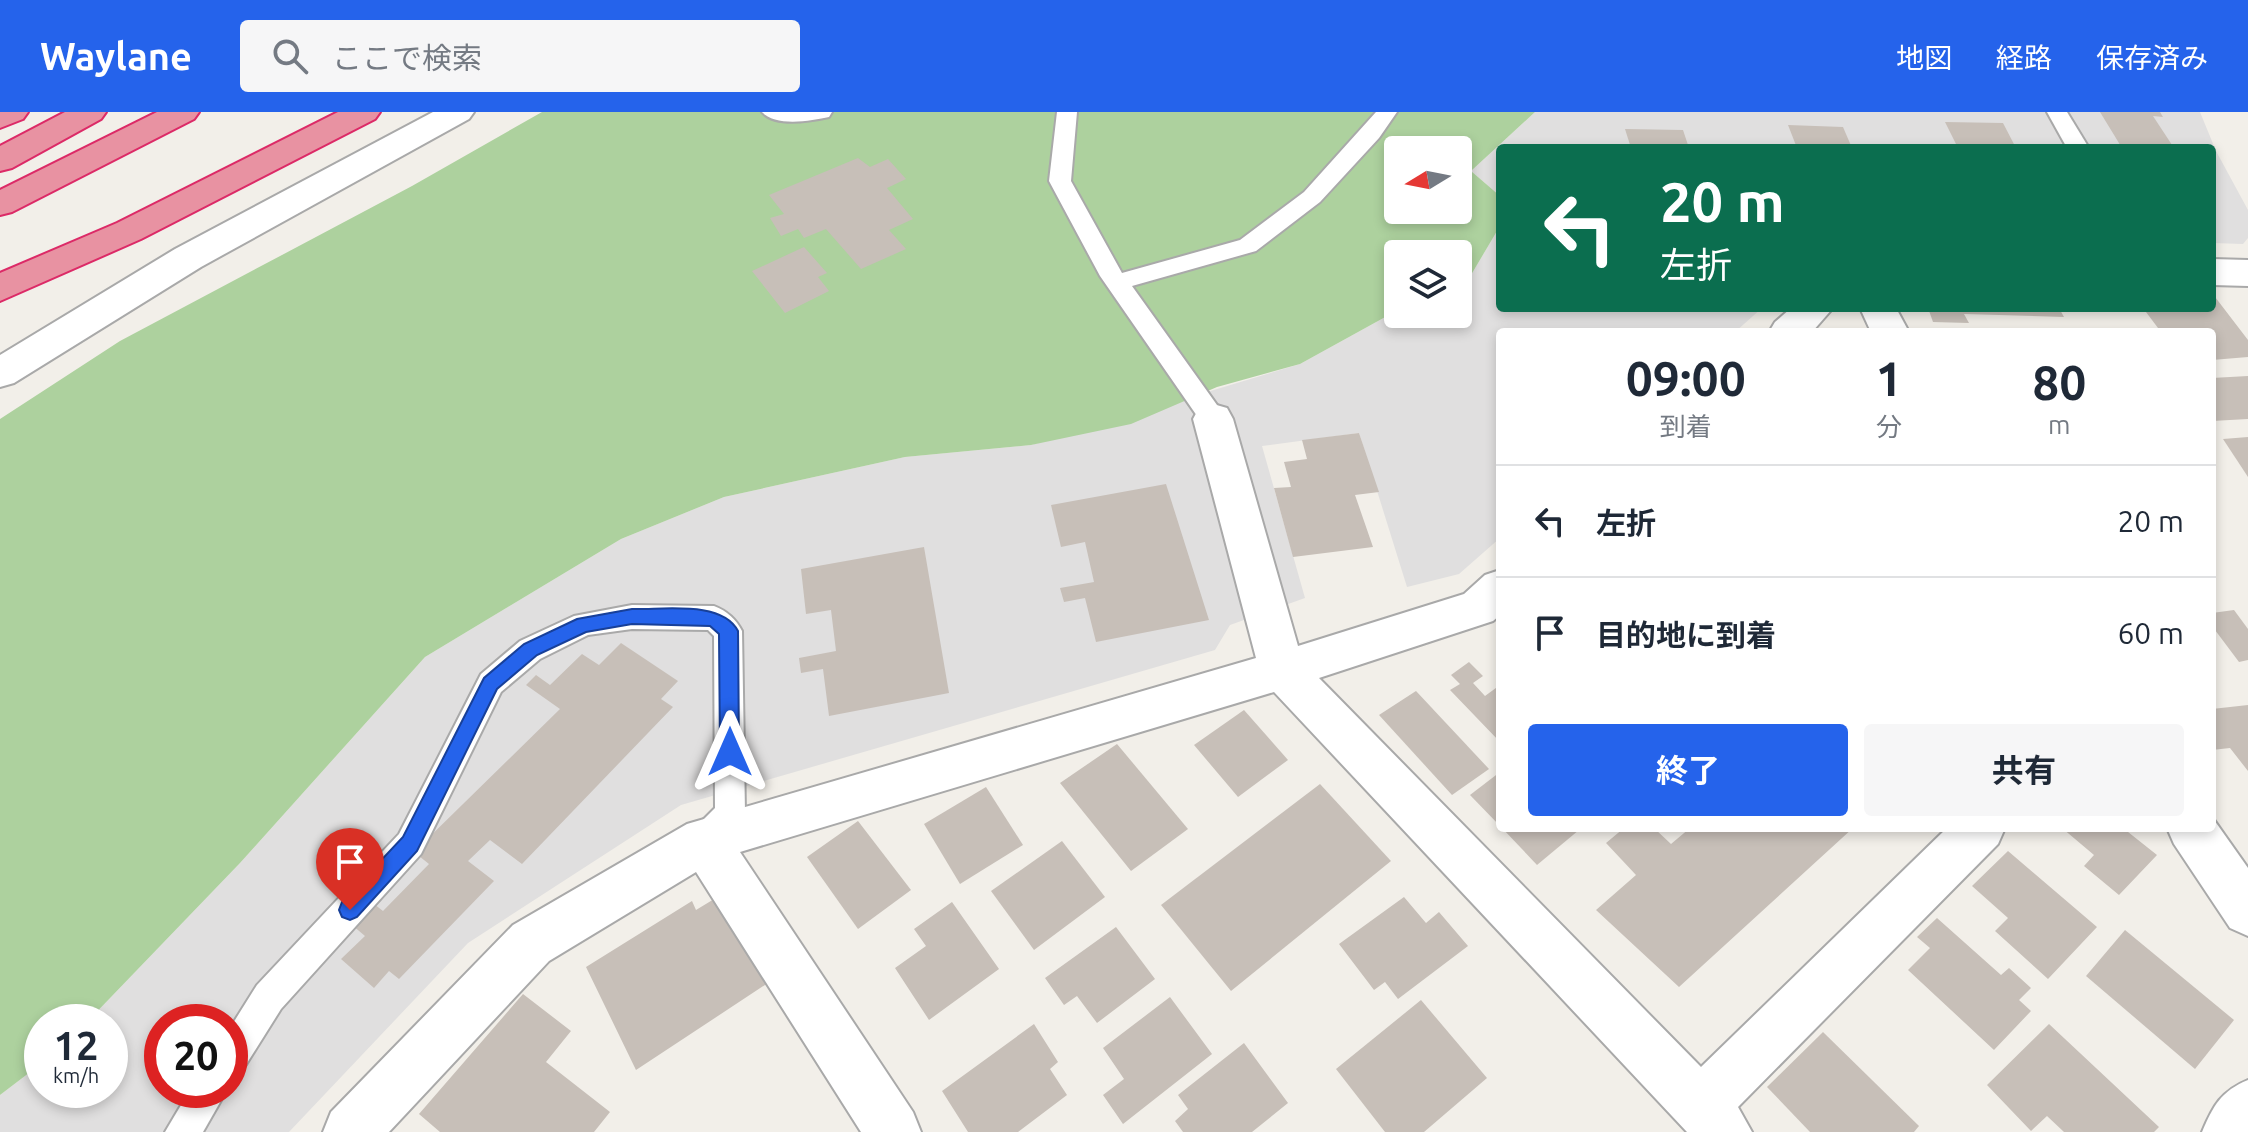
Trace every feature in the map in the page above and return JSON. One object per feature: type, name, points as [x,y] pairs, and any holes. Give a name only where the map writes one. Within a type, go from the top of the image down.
[{"type":"highway","points":[[0,118],[12,112]]},
{"type":"highway","points":[[0,160],[90,112]]},
{"type":"highway","points":[[0,204],[183,112]]},
{"type":"highway","points":[[0,273],[98,215],[297,112]]},
{"type":"highway","points":[[0,288],[129,231],[364,112]]},
{"type":"street","points":[[0,373],[188,258],[458,112]]},
{"type":"street","points":[[2216,272],[2248,273]]},
{"type":"street","points":[[1792,328],[1810,312]]},
{"type":"street","points":[[1213,419],[1282,670],[1712,1119],[1977,832]]},
{"type":"street","points":[[351,1132],[531,943],[704,840],[1282,670],[1478,608],[1496,592]]},
{"type":"street","points":[[2194,832],[2248,911]]},
{"type":"street","points":[[704,840],[893,1132]]},
{"type":"street","points":[[2230,1132],[2248,1107]]},
{"type":"lane","points":[[772,112],[806,115],[822,112]]},
{"type":"lane","points":[[1067,112],[1060,181],[1117,282],[1213,419]]},
{"type":"lane","points":[[1117,282],[1248,246],[1312,197],[1372,133],[1387,112]]},
{"type":"lane","points":[[2057,112],[2076,144]]},
{"type":"lane","points":[[248,1030],[269,997],[410,844],[491,683],[530,650],[584,624],[632,617],[714,618],[728,631],[730,813],[704,840]]},
{"type":"lane","points":[[183,1132],[198,1108]]},
{"type":"shaded area","points":[[1535,112],[2200,112],[2213,144],[1500,144]]},
{"type":"shaded area","points":[[1496,148],[1496,193],[1472,170]]},
{"type":"shaded area","points":[[2216,151],[2248,210],[2248,238],[2243,244],[2216,243]]},
{"type":"shaded area","points":[[1496,233],[1496,312],[1758,312],[1740,328],[1496,328],[1496,542],[1459,574],[1407,587],[1359,433],[1262,446],[1305,598],[1230,625],[1215,650],[681,805],[468,943],[289,1132],[0,1132],[0,1095],[24,1077],[24,1108],[128,1108],[128,1004],[104,1004],[240,863],[425,657],[621,539],[724,497],[905,457],[1031,445],[1300,364],[1384,318],[1384,328],[1472,328],[1472,273]]},
{"type":"green space","points":[[542,112],[1535,112],[1500,144],[1496,144],[1496,148],[1472,170],[1472,136],[1384,136],[1384,224],[1472,224],[1472,172],[1496,193],[1496,233],[1472,273],[1472,240],[1384,240],[1384,318],[1300,364],[1217,387],[1131,424],[1031,445],[905,457],[724,497],[621,539],[425,657],[240,863],[104,1004],[24,1004],[24,1077],[0,1095],[0,419],[120,341],[412,186]]},
{"type":"building","points":[[2100,112],[2160,112],[2163,117],[2153,116],[2171,144],[2120,144]]},
{"type":"building","points":[[1945,122],[2003,123],[2014,144],[1956,144]]},
{"type":"building","points":[[1788,125],[1843,127],[1850,144],[1795,144]]},
{"type":"building","points":[[1625,129],[1683,130],[1688,144],[1630,144]]},
{"type":"building","points":[[858,158],[870,167],[888,159],[906,179],[887,188],[913,219],[889,230],[906,249],[861,269],[826,229],[804,238],[798,229],[781,236],[770,218],[784,214],[769,195]]},
{"type":"building","points":[[804,247],[827,273],[818,277],[829,291],[785,313],[752,271]]},
{"type":"building","points":[[2216,298],[2248,340],[2248,357],[2216,360],[2216,328],[2158,328],[2146,312],[2216,312]]},
{"type":"building","points":[[1929,312],[2061,312],[2064,317],[1964,314],[1969,323],[1933,322]]},
{"type":"building","points":[[2248,376],[2248,419],[2216,421],[2216,378]]},
{"type":"building","points":[[1359,433],[1379,492],[1355,495],[1373,547],[1293,557],[1274,488],[1291,487],[1284,462],[1307,459],[1302,440]]},
{"type":"building","points":[[2248,437],[2248,477],[2223,439]]},
{"type":"building","points":[[1166,484],[1209,620],[1096,642],[1085,598],[1064,602],[1060,588],[1094,582],[1085,542],[1061,547],[1051,505]]},
{"type":"building","points":[[924,547],[949,693],[829,716],[823,669],[801,673],[799,658],[836,651],[831,610],[806,614],[801,569]]},
{"type":"building","points":[[2234,610],[2248,629],[2248,660],[2239,662],[2216,631],[2216,612]]},
{"type":"building","points":[[621,643],[678,681],[661,699],[673,707],[522,864],[490,840],[468,861],[494,881],[399,979],[389,971],[374,988],[341,959],[365,936],[352,925],[374,904],[383,911],[429,864],[414,852],[560,709],[526,685],[536,675],[550,685],[582,654],[599,665]]},
{"type":"building","points":[[1469,662],[1483,676],[1473,683],[1485,696],[1496,688],[1496,738],[1450,690],[1460,684],[1451,675]]},
{"type":"building","points":[[1416,691],[1489,769],[1452,795],[1379,715]]},
{"type":"building","points":[[2248,705],[2248,771],[2230,748],[2216,750],[2216,709]]},
{"type":"building","points":[[1244,710],[1288,760],[1238,797],[1194,745]]},
{"type":"building","points":[[1117,744],[1188,829],[1131,871],[1060,783]]},
{"type":"building","points":[[1496,775],[1496,822],[1470,795]]},
{"type":"building","points":[[1320,784],[1391,861],[1231,991],[1161,905]]},
{"type":"building","points":[[986,787],[1023,845],[960,884],[924,824]]},
{"type":"building","points":[[858,821],[911,890],[858,929],[807,857]]},
{"type":"building","points":[[1506,832],[1577,832],[1537,865]]},
{"type":"building","points":[[1619,832],[1658,832],[1671,844],[1685,832],[1849,832],[1679,987],[1596,910],[1636,875],[1606,843]]},
{"type":"building","points":[[2067,832],[2128,832],[2157,855],[2119,895],[2084,866],[2094,855]]},
{"type":"building","points":[[1062,841],[1105,897],[1034,950],[991,891]]},
{"type":"building","points":[[2008,851],[2097,927],[2048,979],[1995,931],[2008,918],[1972,886]]},
{"type":"building","points":[[724,893],[774,979],[636,1070],[586,967],[692,901],[696,910]]},
{"type":"building","points":[[1404,897],[1426,923],[1439,912],[1468,946],[1398,999],[1385,982],[1374,990],[1339,944]]},
{"type":"building","points":[[952,902],[999,969],[929,1020],[895,968],[926,946],[914,929]]},
{"type":"building","points":[[1937,918],[2001,975],[2009,968],[2031,988],[2019,1000],[2031,1011],[1994,1050],[1908,970],[1930,948],[1917,937]]},
{"type":"building","points":[[1116,927],[1155,979],[1097,1023],[1077,996],[1064,1005],[1045,978]]},
{"type":"building","points":[[2125,930],[2234,1020],[2195,1069],[2086,976]]},
{"type":"building","points":[[523,994],[571,1031],[546,1062],[610,1112],[594,1132],[440,1132],[419,1114]]},
{"type":"building","points":[[1170,997],[1212,1054],[1123,1124],[1103,1095],[1124,1079],[1103,1048]]},
{"type":"building","points":[[1421,1000],[1487,1078],[1424,1132],[1385,1132],[1336,1069]]},
{"type":"building","points":[[1034,1024],[1058,1062],[1050,1069],[1067,1095],[1018,1132],[968,1132],[942,1091]]},
{"type":"building","points":[[2049,1024],[2159,1127],[2154,1132],[2064,1132],[2047,1116],[2031,1131],[1987,1085]]},
{"type":"building","points":[[1823,1032],[1919,1126],[1914,1132],[1810,1132],[1767,1087]]},
{"type":"building","points":[[1244,1043],[1288,1103],[1252,1132],[1183,1132],[1175,1121],[1188,1109],[1178,1095]]},
{"type":"route","points":[[350,910],[410,844],[491,683],[530,650],[584,624],[632,617],[714,618],[728,631],[730,752]]}]
